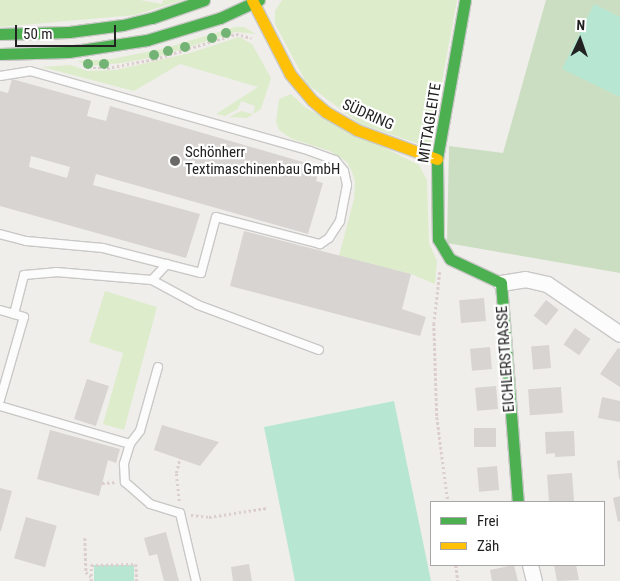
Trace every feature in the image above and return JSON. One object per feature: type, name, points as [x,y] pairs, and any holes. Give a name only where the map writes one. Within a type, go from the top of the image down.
[{"type":"street","points":[[0,34],[69,32],[123,25],[152,18],[204,0]]},
{"type":"street","name":"MITTAGLEITE","points":[[444,251],[438,239],[437,159],[465,0]]},
{"type":"street","name":"SÜDRING","points":[[0,54],[68,52],[147,40],[220,18],[254,1],[290,74],[313,101],[326,112],[357,130],[437,159]]},
{"type":"street","points":[[444,251],[459,264],[501,283],[525,279],[547,284],[620,334]]},
{"type":"street","name":"EICHLERSTRASSE","points":[[501,283],[518,501]]},
{"type":"street","points":[[530,566],[534,581]]},
{"type":"lane","points":[[0,76],[30,71],[310,151],[335,160],[344,171],[347,185],[340,221],[329,238],[320,244],[216,217],[201,273],[103,248],[26,241],[0,234]]},
{"type":"lane","points":[[152,280],[166,264]]},
{"type":"lane","points":[[14,314],[24,275],[56,272],[152,280],[198,305],[319,350]]},
{"type":"lane","points":[[0,310],[24,317],[0,400]]},
{"type":"lane","points":[[158,367],[140,431],[130,444],[124,464],[125,482],[150,504],[180,513],[196,581]]},
{"type":"lane","points":[[0,406],[130,444]]},
{"type":"path","points":[[444,251],[434,323],[437,417],[448,501]]},
{"type":"path","points":[[180,458],[176,473],[180,513],[209,517],[267,508]]},
{"type":"path","points":[[85,538],[86,572],[91,577]]},
{"type":"path","points":[[92,581],[91,565],[136,564],[137,581]]},
{"type":"path","points":[[456,566],[458,581]]},
{"type":"green space","points":[[0,0],[140,0],[162,4],[163,0],[183,0],[135,15],[0,27]]},
{"type":"green space","points":[[282,0],[457,0],[431,141],[422,145],[360,124],[307,84],[275,24],[275,11]]},
{"type":"green space","points":[[546,0],[620,0],[620,17],[562,68],[620,97],[620,273],[447,243],[449,146],[503,153]]},
{"type":"green space","points":[[594,4],[620,17],[620,97],[562,69]]},
{"type":"green space","points":[[235,27],[244,27],[256,34],[235,32],[164,55],[123,63],[88,66],[77,61],[111,59],[162,49]]},
{"type":"green space","points":[[239,37],[252,44],[271,78],[261,109],[247,118],[229,117],[241,111],[253,114],[255,106],[241,101],[238,109],[225,116],[216,114],[258,87],[180,64],[134,91],[42,67],[71,65],[87,71],[116,70],[190,53]]},
{"type":"green space","points":[[291,94],[306,108],[419,165],[427,180],[429,243],[437,261],[435,284],[411,274],[339,256],[354,199],[355,181],[347,162],[330,151],[292,139],[279,130],[276,122],[279,99]]},
{"type":"green space","points":[[105,291],[157,307],[124,430],[103,424],[123,353],[89,342]]},
{"type":"green space","points":[[394,401],[431,581],[295,581],[264,427]]},
{"type":"green space","points":[[94,565],[134,565],[134,581],[94,581]]},
{"type":"building","name":"Schönherr Textimaschinenbau GmbH","points":[[12,79],[91,101],[87,116],[106,121],[110,106],[320,167],[316,181],[323,183],[308,234],[96,174],[93,185],[200,214],[186,258],[0,206],[0,91],[8,93]],"holes":[[[31,156],[70,167],[67,178],[29,167]]]},
{"type":"building","points":[[244,231],[411,274],[402,309],[426,317],[420,336],[230,286]]},
{"type":"building","points":[[484,298],[486,321],[461,323],[459,300]]},
{"type":"building","points":[[546,300],[559,310],[546,326],[534,316]]},
{"type":"building","points":[[575,328],[591,339],[579,355],[564,344]]},
{"type":"building","points":[[549,345],[551,368],[533,369],[531,347]]},
{"type":"building","points":[[490,347],[492,369],[472,371],[470,349]]},
{"type":"building","points":[[618,348],[620,349],[620,387],[600,374]]},
{"type":"building","points":[[87,379],[109,386],[96,426],[74,419]]},
{"type":"building","points":[[496,386],[498,409],[477,411],[475,388]]},
{"type":"building","points":[[561,387],[563,413],[530,415],[528,389]]},
{"type":"building","points":[[602,397],[620,401],[620,422],[598,418]]},
{"type":"building","points":[[162,425],[219,442],[200,466],[154,450]]},
{"type":"building","points":[[474,428],[496,428],[496,447],[474,447]]},
{"type":"building","points":[[50,430],[120,449],[116,463],[108,460],[99,496],[37,479]]},
{"type":"building","points":[[574,431],[575,456],[555,457],[555,453],[546,454],[545,432]]},
{"type":"building","points":[[620,460],[620,479],[619,479],[617,461]]},
{"type":"building","points":[[497,466],[499,490],[479,492],[477,468]]},
{"type":"building","points":[[572,473],[574,501],[549,501],[547,475]]},
{"type":"building","points":[[0,488],[12,491],[1,531],[0,531]]},
{"type":"building","points":[[620,496],[620,521],[618,522],[613,498]]},
{"type":"building","points":[[26,517],[57,526],[45,567],[14,558]]},
{"type":"building","points":[[166,532],[179,581],[164,581],[157,554],[149,556],[144,538]]},
{"type":"building","points":[[249,564],[252,581],[233,581],[231,567]]},
{"type":"building","points":[[514,566],[518,581],[492,581],[490,570]]},
{"type":"building","points":[[554,566],[576,566],[579,580],[557,581]]},
{"type":"traffic: fast","points":[[0,34],[69,32],[123,25],[152,18],[204,0]]},
{"type":"traffic: fast","points":[[0,54],[68,52],[147,40],[220,18],[259,0]]},
{"type":"traffic: fast","points":[[465,0],[437,159],[438,239],[450,259],[501,283],[518,501]]},
{"type":"traffic: slow","points":[[252,0],[290,74],[313,101],[326,112],[357,130],[437,159]]},
{"type":"place","name":"Schönherr Textimaschinenbau GmbH","points":[[175,161]]}]
